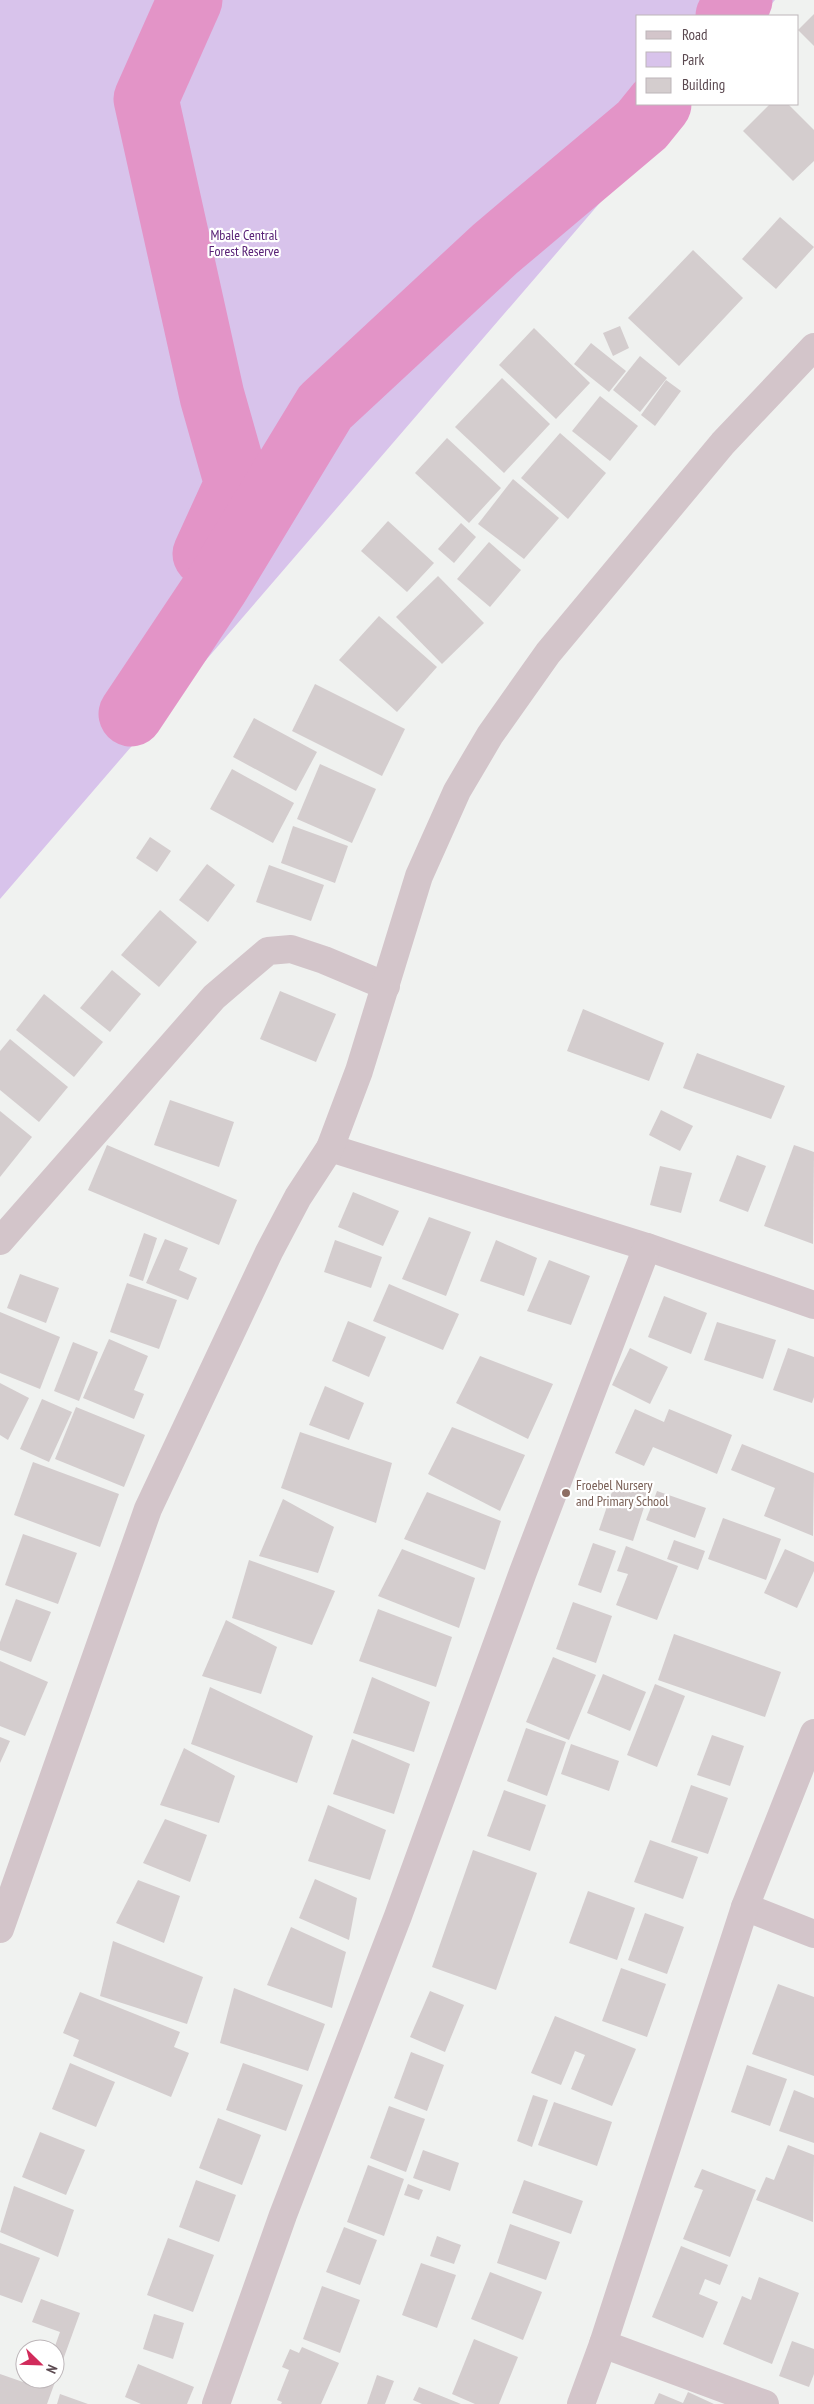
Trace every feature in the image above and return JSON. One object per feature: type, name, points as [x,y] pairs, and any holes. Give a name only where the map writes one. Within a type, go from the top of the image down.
[{"type":"street","points":[[0,1929],[148,1509],[269,1252],[298,1197],[330,1148],[359,1071],[419,876],[457,791],[490,734],[548,653],[723,443],[814,347]]},
{"type":"street","points":[[0,1241],[214,997],[268,951],[291,949],[324,960],[386,986]]},
{"type":"street","points":[[330,1148],[647,1247],[814,1305]]},
{"type":"street","points":[[216,2404],[283,2215],[395,1925],[523,1572],[647,1247]]},
{"type":"street","points":[[581,2404],[603,2344],[745,1907],[814,1733]]},
{"type":"street","points":[[745,1907],[814,1934]]},
{"type":"street","points":[[603,2344],[765,2404]]},
{"type":"green space","name":"Mbale Central Forest Reserve","points":[[0,0],[775,0],[762,15],[636,15],[636,105],[684,105],[0,899]]},
{"type":"building","points":[[814,14],[814,46],[799,31]]},
{"type":"building","points":[[769,105],[789,105],[814,130],[814,161],[793,181],[743,131]]},
{"type":"building","points":[[780,217],[814,247],[776,289],[742,259]]},
{"type":"building","points":[[693,250],[743,298],[679,366],[628,318]]},
{"type":"building","points":[[620,326],[629,348],[613,356],[603,333]]},
{"type":"building","points":[[534,328],[590,383],[556,419],[499,365]]},
{"type":"building","points":[[591,343],[626,371],[609,392],[574,364]]},
{"type":"building","points":[[640,356],[667,378],[640,412],[613,390]]},
{"type":"building","points":[[502,378],[550,424],[504,473],[455,427]]},
{"type":"building","points":[[666,380],[681,391],[655,426],[641,415]]},
{"type":"building","points":[[600,396],[638,426],[610,461],[572,431]]},
{"type":"building","points":[[560,433],[606,473],[568,519],[521,478]]},
{"type":"building","points":[[447,438],[501,488],[469,523],[415,473]]},
{"type":"building","points":[[513,479],[559,518],[524,559],[478,524]]},
{"type":"building","points":[[388,521],[434,563],[407,592],[361,551]]},
{"type":"building","points":[[461,523],[476,537],[454,563],[438,549]]},
{"type":"building","points":[[489,542],[521,570],[490,607],[457,579]]},
{"type":"building","points":[[438,576],[484,623],[442,664],[396,617]]},
{"type":"building","points":[[379,616],[437,667],[397,712],[339,660]]},
{"type":"building","points":[[315,684],[405,729],[382,776],[292,731]]},
{"type":"building","points":[[254,718],[317,752],[296,791],[233,757]]},
{"type":"building","points":[[320,764],[376,789],[352,843],[297,819]]},
{"type":"building","points":[[232,769],[294,803],[273,843],[210,809]]},
{"type":"building","points":[[293,826],[348,846],[335,883],[281,863]]},
{"type":"building","points":[[150,837],[171,851],[157,872],[136,858]]},
{"type":"building","points":[[207,864],[235,885],[208,922],[179,900]]},
{"type":"building","points":[[269,865],[324,885],[311,921],[256,902]]},
{"type":"building","points":[[160,910],[197,942],[159,987],[121,955]]},
{"type":"building","points":[[112,970],[141,994],[110,1032],[80,1008]]},
{"type":"building","points":[[280,991],[336,1014],[316,1062],[260,1039]]},
{"type":"building","points":[[44,994],[103,1042],[74,1077],[16,1030]]},
{"type":"building","points":[[583,1009],[664,1043],[649,1081],[567,1051]]},
{"type":"building","points":[[10,1039],[68,1087],[39,1122],[0,1090],[0,1051]]},
{"type":"building","points":[[697,1053],[785,1086],[771,1119],[683,1088]]},
{"type":"building","points":[[170,1100],[234,1122],[219,1167],[154,1145]]},
{"type":"building","points":[[661,1110],[693,1126],[680,1151],[649,1135]]},
{"type":"building","points":[[0,1111],[32,1137],[0,1177]]},
{"type":"building","points":[[107,1145],[237,1200],[219,1245],[88,1190]]},
{"type":"building","points":[[794,1145],[814,1152],[813,1244],[764,1226]]},
{"type":"building","points":[[737,1155],[766,1166],[748,1212],[719,1201]]},
{"type":"building","points":[[660,1166],[692,1173],[681,1213],[650,1205]]},
{"type":"building","points":[[353,1192],[399,1211],[383,1246],[338,1227]]},
{"type":"building","points":[[429,1217],[471,1232],[446,1296],[402,1279]]},
{"type":"building","points":[[144,1233],[157,1238],[143,1281],[129,1276]]},
{"type":"building","points":[[165,1239],[188,1248],[179,1270],[197,1278],[188,1300],[146,1283]]},
{"type":"building","points":[[335,1240],[382,1257],[371,1288],[324,1272]]},
{"type":"building","points":[[496,1240],[537,1258],[524,1296],[480,1281]]},
{"type":"building","points":[[549,1260],[590,1276],[571,1325],[527,1311]]},
{"type":"building","points":[[20,1274],[59,1288],[46,1323],[7,1308]]},
{"type":"building","points":[[127,1283],[177,1300],[159,1349],[110,1332]]},
{"type":"building","points":[[389,1284],[459,1314],[443,1350],[373,1321]]},
{"type":"building","points":[[664,1296],[707,1313],[691,1354],[648,1337]]},
{"type":"building","points":[[0,1312],[60,1337],[40,1389],[0,1373]]},
{"type":"building","points":[[348,1321],[386,1337],[369,1377],[332,1361]]},
{"type":"building","points":[[717,1322],[776,1340],[763,1379],[704,1360]]},
{"type":"building","points":[[109,1339],[148,1356],[134,1390],[144,1394],[134,1419],[83,1398]]},
{"type":"building","points":[[73,1342],[98,1352],[79,1401],[54,1391]]},
{"type":"building","points":[[630,1348],[668,1367],[650,1404],[612,1385]]},
{"type":"building","points":[[788,1348],[814,1357],[814,1397],[812,1403],[773,1390]]},
{"type":"building","points":[[480,1356],[553,1384],[528,1439],[456,1403]]},
{"type":"building","points":[[0,1383],[29,1398],[8,1440],[0,1435]]},
{"type":"building","points":[[325,1386],[364,1403],[349,1440],[309,1425]]},
{"type":"building","points":[[42,1399],[72,1412],[49,1462],[20,1449]]},
{"type":"building","points":[[76,1407],[145,1435],[124,1487],[55,1459]]},
{"type":"building","points":[[635,1409],[664,1422],[669,1409],[732,1435],[717,1474],[653,1447],[644,1466],[615,1453]]},
{"type":"building","points":[[452,1427],[525,1455],[500,1511],[428,1474]]},
{"type":"building","points":[[300,1432],[392,1463],[376,1523],[281,1488]]},
{"type":"building","points":[[742,1444],[814,1473],[813,1536],[764,1516],[775,1488],[731,1470]]},
{"type":"building","points":[[33,1462],[119,1494],[100,1547],[14,1515]]},
{"type":"building","points":[[616,1480],[649,1492],[633,1541],[599,1530]]},
{"type":"building","points":[[657,1491],[706,1508],[695,1538],[646,1520]]},
{"type":"building","points":[[427,1492],[501,1521],[485,1570],[404,1539]]},
{"type":"building","points":[[283,1499],[334,1527],[318,1573],[259,1556]]},
{"type":"building","points":[[723,1518],[781,1539],[766,1580],[708,1559]]},
{"type":"building","points":[[23,1534],[77,1553],[58,1604],[5,1585]]},
{"type":"building","points":[[674,1540],[705,1551],[698,1570],[667,1559]]},
{"type":"building","points":[[593,1543],[616,1551],[601,1593],[578,1585]]},
{"type":"building","points":[[626,1546],[678,1566],[657,1620],[616,1605],[628,1574],[617,1571]]},
{"type":"building","points":[[402,1549],[475,1578],[459,1628],[378,1596]]},
{"type":"building","points":[[785,1549],[814,1562],[814,1571],[797,1608],[764,1593]]},
{"type":"building","points":[[249,1560],[335,1591],[312,1645],[232,1618]]},
{"type":"building","points":[[16,1599],[51,1612],[31,1662],[0,1650],[0,1642]]},
{"type":"building","points":[[573,1602],[612,1616],[596,1663],[556,1649]]},
{"type":"building","points":[[378,1609],[452,1637],[436,1687],[359,1661]]},
{"type":"building","points":[[226,1620],[277,1647],[261,1694],[202,1676]]},
{"type":"building","points":[[674,1634],[781,1672],[765,1717],[658,1680]]},
{"type":"building","points":[[553,1657],[596,1675],[569,1740],[526,1722]]},
{"type":"building","points":[[0,1661],[48,1682],[25,1736],[0,1726]]},
{"type":"building","points":[[603,1674],[646,1692],[630,1731],[587,1713]]},
{"type":"building","points":[[372,1677],[430,1702],[414,1752],[353,1733]]},
{"type":"building","points":[[655,1684],[685,1696],[657,1767],[627,1755]]},
{"type":"building","points":[[210,1687],[313,1736],[297,1783],[191,1744]]},
{"type":"building","points":[[526,1728],[566,1742],[547,1796],[507,1781]]},
{"type":"building","points":[[712,1735],[744,1746],[730,1786],[697,1775]]},
{"type":"building","points":[[0,1737],[10,1741],[0,1763]]},
{"type":"building","points":[[352,1739],[410,1764],[394,1814],[333,1794]]},
{"type":"building","points":[[571,1744],[619,1761],[609,1791],[561,1774]]},
{"type":"building","points":[[184,1748],[235,1776],[219,1823],[160,1805]]},
{"type":"building","points":[[691,1785],[728,1798],[708,1854],[671,1842]]},
{"type":"building","points":[[504,1790],[546,1805],[530,1851],[487,1836]]},
{"type":"building","points":[[328,1805],[386,1830],[370,1880],[308,1861]]},
{"type":"building","points":[[165,1819],[207,1835],[190,1882],[143,1863]]},
{"type":"building","points":[[650,1840],[698,1857],[683,1899],[634,1882]]},
{"type":"building","points":[[473,1850],[537,1873],[496,1990],[432,1967]]},
{"type":"building","points":[[315,1879],[357,1898],[349,1940],[299,1918]]},
{"type":"building","points":[[138,1880],[180,1896],[164,1943],[116,1923]]},
{"type":"building","points":[[588,1891],[635,1908],[617,1960],[569,1943]]},
{"type":"building","points":[[645,1913],[684,1927],[667,1974],[628,1960]]},
{"type":"building","points":[[291,1927],[346,1952],[332,2008],[267,1985]]},
{"type":"building","points":[[113,1941],[203,1977],[187,2024],[100,1996]]},
{"type":"building","points":[[621,1968],[666,1984],[647,2037],[602,2021]]},
{"type":"building","points":[[778,1984],[814,1997],[814,2076],[752,2054]]},
{"type":"building","points":[[234,1988],[325,2024],[308,2071],[220,2043]]},
{"type":"building","points":[[430,1991],[464,2005],[445,2052],[410,2037]]},
{"type":"building","points":[[80,1992],[180,2032],[174,2047],[189,2053],[171,2097],[73,2056],[79,2040],[63,2033]]},
{"type":"building","points":[[555,2016],[636,2049],[612,2106],[571,2089],[585,2055],[575,2051],[561,2085],[531,2073]]},
{"type":"building","points":[[411,2052],[444,2065],[427,2111],[394,2098]]},
{"type":"building","points":[[70,2063],[115,2082],[96,2127],[52,2109]]},
{"type":"building","points":[[243,2063],[303,2085],[286,2131],[226,2110]]},
{"type":"building","points":[[747,2065],[787,2079],[770,2126],[731,2112]]},
{"type":"building","points":[[794,2090],[814,2098],[814,2143],[779,2131]]},
{"type":"building","points":[[533,2095],[548,2100],[532,2147],[517,2141]]},
{"type":"building","points":[[554,2102],[612,2122],[597,2166],[538,2145]]},
{"type":"building","points":[[389,2106],[425,2119],[406,2172],[370,2158]]},
{"type":"building","points":[[218,2118],[261,2135],[242,2185],[199,2168]]},
{"type":"building","points":[[40,2132],[85,2150],[66,2195],[22,2177]]},
{"type":"building","points":[[788,2145],[814,2155],[813,2222],[756,2200],[766,2177],[774,2180]]},
{"type":"building","points":[[423,2150],[459,2163],[450,2191],[413,2178]]},
{"type":"building","points":[[368,2165],[404,2179],[384,2236],[347,2222]]},
{"type":"building","points":[[702,2169],[756,2190],[730,2257],[683,2239],[703,2190],[694,2187]]},
{"type":"building","points":[[196,2180],[236,2195],[219,2242],[179,2227]]},
{"type":"building","points":[[524,2180],[583,2201],[571,2234],[512,2213]]},
{"type":"building","points":[[408,2184],[423,2190],[419,2200],[404,2195]]},
{"type":"building","points":[[14,2186],[74,2210],[58,2257],[0,2232]]},
{"type":"building","points":[[510,2224],[560,2242],[546,2280],[497,2263]]},
{"type":"building","points":[[344,2227],[377,2240],[360,2285],[326,2272]]},
{"type":"building","points":[[437,2236],[461,2245],[454,2264],[430,2256]]},
{"type":"building","points":[[168,2238],[214,2255],[193,2312],[147,2295]]},
{"type":"building","points":[[0,2243],[40,2258],[22,2303],[0,2295]]},
{"type":"building","points":[[681,2246],[728,2265],[720,2285],[705,2279],[699,2294],[718,2302],[703,2338],[652,2317]]},
{"type":"building","points":[[421,2263],[456,2275],[437,2328],[402,2315]]},
{"type":"building","points":[[490,2272],[542,2292],[523,2340],[471,2319]]},
{"type":"building","points":[[759,2277],[799,2293],[772,2364],[723,2344],[742,2296],[751,2300]]},
{"type":"building","points":[[322,2286],[360,2300],[340,2353],[303,2339]]},
{"type":"building","points":[[41,2299],[80,2313],[65,2354],[65,2339],[58,2339],[60,2332],[32,2322]]},
{"type":"building","points":[[154,2314],[184,2323],[173,2359],[143,2349]]},
{"type":"building","points":[[474,2339],[518,2357],[499,2404],[475,2404],[452,2394]]},
{"type":"building","points":[[792,2341],[814,2349],[814,2374],[809,2387],[779,2376]]},
{"type":"building","points":[[302,2347],[339,2363],[321,2404],[281,2404],[282,2402],[277,2400],[289,2370],[282,2367],[290,2349],[299,2353]]},
{"type":"building","points":[[138,2364],[194,2387],[187,2404],[141,2404],[125,2397]]},
{"type":"building","points":[[0,2374],[15,2379],[15,2389],[52,2389],[47,2404],[0,2404]]},
{"type":"building","points":[[377,2375],[394,2381],[385,2404],[367,2404]]},
{"type":"building","points":[[419,2387],[461,2404],[422,2404],[413,2400]]},
{"type":"building","points":[[688,2392],[714,2404],[654,2404],[659,2393],[683,2403]]},
{"type":"building","points":[[60,2394],[88,2404],[57,2404]]},
{"type":"waterway","points":[[190,0],[146,99],[212,396],[237,484],[205,554]]},
{"type":"waterway","points":[[729,15],[740,0]]},
{"type":"waterway","points":[[131,714],[217,585],[325,407],[495,249],[642,125],[658,105]]},
{"type":"place","name":"Froebel Nursery and Primary School","points":[[566,1493]]}]
